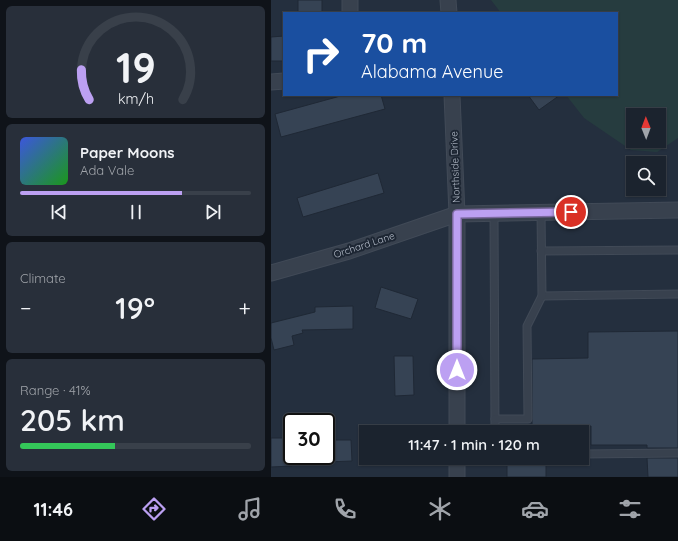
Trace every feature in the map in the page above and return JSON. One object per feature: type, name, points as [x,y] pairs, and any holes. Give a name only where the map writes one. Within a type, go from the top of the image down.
[{"type":"street","points":[[349,12],[350,0]]},
{"type":"street","points":[[448,0],[449,12]]},
{"type":"street","points":[[271,82],[283,81]]},
{"type":"street","name":"Northside Drive","points":[[452,96],[457,214],[457,425]]},
{"type":"street","name":"Orchard Lane","points":[[271,272],[349,251],[457,214],[678,210]]},
{"type":"street","points":[[457,465],[457,477]]},
{"type":"lane","points":[[495,419],[528,419],[527,326],[542,296],[541,212]]},
{"type":"lane","points":[[494,213],[495,425]]},
{"type":"lane","points":[[541,251],[678,250]]},
{"type":"lane","points":[[542,296],[678,294]]},
{"type":"lane","points":[[589,454],[678,453]]},
{"type":"green space","points":[[491,0],[678,0],[678,138],[666,146],[666,108],[626,108],[626,147],[584,118],[567,96],[618,96],[618,12],[500,12]]},
{"type":"green space","points":[[628,148],[663,148],[657,152],[631,150]]},
{"type":"building","points":[[298,0],[322,0],[322,12],[298,12]]},
{"type":"building","points":[[283,36],[283,61],[271,61],[271,37]]},
{"type":"building","points":[[340,96],[381,96],[385,109],[281,137],[275,114]]},
{"type":"building","points":[[529,96],[559,96],[539,110]]},
{"type":"building","points":[[378,173],[384,193],[303,217],[297,198]]},
{"type":"building","points":[[381,287],[418,299],[411,319],[375,308]]},
{"type":"building","points":[[353,306],[353,329],[302,330],[303,333],[292,336],[294,345],[274,350],[271,338],[271,323],[315,312],[315,307]]},
{"type":"building","points":[[678,331],[678,448],[647,448],[647,445],[591,445],[591,426],[589,425],[532,425],[532,359],[588,358],[588,332]]},
{"type":"building","points":[[394,356],[413,356],[414,395],[395,396]]},
{"type":"building","points":[[271,438],[283,438],[283,465],[292,466],[271,467]]},
{"type":"building","points":[[335,440],[351,440],[352,461],[335,462]]},
{"type":"building","points":[[647,458],[678,458],[678,477],[648,477]]},
{"type":"building","points":[[507,465],[546,465],[546,477],[507,477]]},
{"type":"route","points":[[457,370],[457,214],[571,212]]}]
